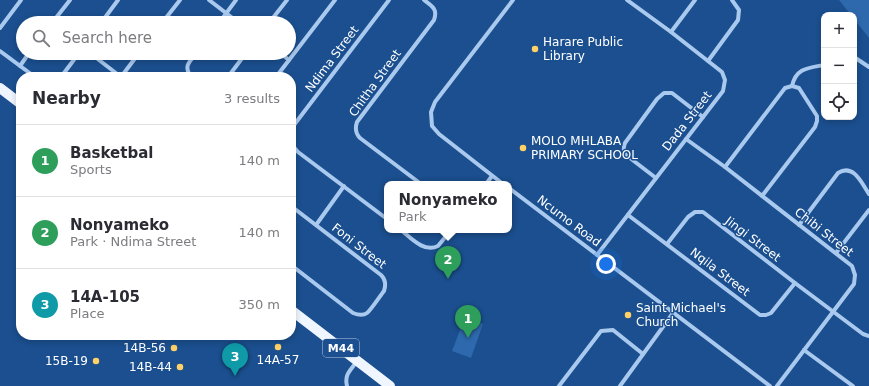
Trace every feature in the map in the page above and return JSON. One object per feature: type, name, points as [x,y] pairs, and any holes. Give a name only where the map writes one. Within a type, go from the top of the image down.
[{"type":"main road","points":[[0,88],[16,100]]},
{"type":"main road","name":"M44","points":[[296,314],[390,386]]},
{"type":"street","points":[[0,28],[21,0]]},
{"type":"street","points":[[57,16],[70,0]]},
{"type":"street","points":[[106,16],[118,0]]},
{"type":"street","points":[[167,16],[180,0]]},
{"type":"street","points":[[209,0],[230,16]]},
{"type":"street","points":[[224,16],[236,0]]},
{"type":"street","points":[[274,16],[287,0]]},
{"type":"street","points":[[296,51],[335,0]]},
{"type":"street","name":"Ndima Street","points":[[296,122],[389,0]]},
{"type":"street","name":"Chitha Street","points":[[417,181],[360,138],[356,130],[358,122],[434,20],[436,12],[433,7],[424,0]]},
{"type":"street","points":[[499,181],[438,134],[432,126],[431,112],[436,102],[512,2],[507,0]]},
{"type":"street","name":"Dada Street","points":[[598,254],[722,91],[725,80],[722,72],[627,0]]},
{"type":"street","points":[[632,4],[636,0]]},
{"type":"street","points":[[671,32],[695,0]]},
{"type":"street","points":[[708,61],[738,20],[739,10],[732,0]]},
{"type":"street","points":[[0,51],[28,72]]},
{"type":"street","points":[[857,59],[869,67]]},
{"type":"street","points":[[20,66],[25,60]]},
{"type":"street","points":[[65,72],[74,60]]},
{"type":"street","points":[[99,60],[115,72]]},
{"type":"street","points":[[125,72],[134,60]]},
{"type":"street","points":[[188,72],[187,68],[192,60]]},
{"type":"street","points":[[232,72],[241,60]]},
{"type":"street","points":[[280,72],[289,60]]},
{"type":"street","points":[[792,86],[793,80],[799,72],[806,68],[821,66]]},
{"type":"street","points":[[725,167],[785,88],[792,86],[799,88],[817,116],[817,121],[762,196]]},
{"type":"street","points":[[656,178],[626,155],[623,148],[625,143],[657,99],[664,93],[672,93],[703,117]]},
{"type":"street","name":"Chibi Street","points":[[686,139],[725,167],[852,266],[855,275],[854,284],[777,386]]},
{"type":"street","points":[[296,150],[384,217]]},
{"type":"street","points":[[800,225],[838,173],[842,171],[848,170],[853,172],[869,194]]},
{"type":"street","points":[[488,181],[492,176]]},
{"type":"street","points":[[316,225],[344,186]]},
{"type":"street","name":"Ncumo Road","points":[[512,190],[770,386]]},
{"type":"street","name":"Foni Street","points":[[296,210],[381,275],[386,283],[384,291],[367,313],[357,314],[296,269]]},
{"type":"street","points":[[836,253],[869,210]]},
{"type":"street","name":"Jingi Street","points":[[667,244],[688,217],[695,212],[703,212],[833,312],[863,334],[869,336]]},
{"type":"street","name":"Nqila Street","points":[[628,215],[760,315],[766,316],[771,313],[795,283]]},
{"type":"street","points":[[405,233],[426,248],[438,246],[449,233]]},
{"type":"street","points":[[620,386],[673,313]]},
{"type":"street","points":[[559,386],[601,331],[613,330],[643,354]]},
{"type":"street","points":[[804,350],[853,386]]},
{"type":"street","points":[[347,386],[346,377],[358,361]]},
{"type":"shaded area","points":[[839,0],[869,0],[869,38],[857,23],[857,12],[849,12]]},
{"type":"shaded area","points":[[465,317],[483,324],[471,358],[452,351]]},
{"type":"place","name":"Harare Public Library","points":[[535,49]]},
{"type":"place","name":"MOLO MHLABA PRIMARY SCHOOL","points":[[523,148]]},
{"type":"place","name":"Nonyameko","points":[[448,279]]},
{"type":"place","name":"Saint Michael's Church","points":[[628,315]]},
{"type":"place","name":"Basketbal","points":[[468,338]]},
{"type":"place","name":"14A-57","points":[[278,347]]},
{"type":"place","name":"14B-56","points":[[174,348]]},
{"type":"place","name":"15B-19","points":[[96,361]]},
{"type":"place","name":"14B-44","points":[[180,367]]},
{"type":"place","name":"14A-105","points":[[235,376]]}]
